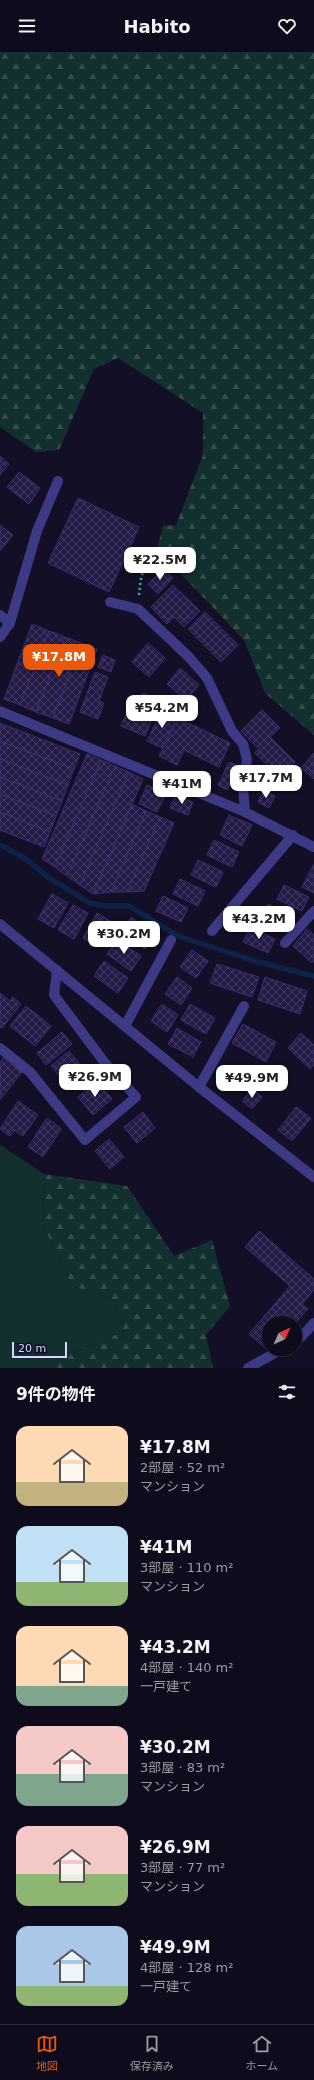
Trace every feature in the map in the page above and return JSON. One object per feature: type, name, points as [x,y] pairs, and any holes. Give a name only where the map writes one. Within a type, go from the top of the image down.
[{"type":"street","points":[[0,637],[10,623],[37,531],[58,481]]},
{"type":"street","points":[[110,602],[138,609],[189,657],[207,678],[232,731],[243,744],[247,759],[243,787],[245,812]]},
{"type":"street","points":[[0,616],[10,623]]},
{"type":"street","points":[[0,711],[245,812],[293,835],[314,847]]},
{"type":"street","points":[[212,931],[293,835]]},
{"type":"street","points":[[285,943],[314,911]]},
{"type":"street","points":[[0,924],[199,1087],[314,1177]]},
{"type":"street","points":[[125,1026],[171,940]]},
{"type":"street","points":[[0,1048],[30,1072],[85,1140],[136,1097],[105,1063],[54,995],[57,970]]},
{"type":"street","points":[[199,1087],[244,1006]]},
{"type":"street","points":[[302,1334],[314,1323]]},
{"type":"street","points":[[248,1368],[269,1356]]},
{"type":"path","points":[[138,609],[141,576],[147,566],[156,560],[165,563]]},
{"type":"green space","points":[[0,52],[314,52],[314,735],[265,693],[244,640],[157,549],[163,526],[176,525],[203,455],[203,413],[118,358],[94,369],[59,450],[36,452],[0,427]]},
{"type":"green space","points":[[0,1145],[44,1174],[43,1225],[72,1286],[111,1298],[124,1331],[39,1368],[0,1368]]},
{"type":"green space","points":[[44,1174],[127,1186],[174,1256],[212,1240],[230,1306],[206,1335],[213,1368],[39,1368],[124,1331],[111,1298],[72,1286],[43,1225]]},
{"type":"building","points":[[0,456],[9,464],[0,475]]},
{"type":"building","points":[[19,472],[40,488],[29,504],[7,487]]},
{"type":"building","points":[[78,498],[139,527],[109,592],[48,563]]},
{"type":"building","points":[[0,525],[13,535],[0,551]]},
{"type":"building","points":[[163,569],[173,578],[158,594],[148,584]]},
{"type":"building","points":[[173,585],[200,611],[184,627],[174,617],[167,624],[151,607]]},
{"type":"building","points":[[205,612],[238,645],[221,662],[188,629]]},
{"type":"building","points":[[32,624],[49,631],[20,705],[4,699]]},
{"type":"building","points":[[49,631],[65,637],[36,712],[20,705]]},
{"type":"building","points":[[65,637],[81,643],[53,718],[36,712]]},
{"type":"building","points":[[81,643],[97,649],[69,724],[53,718]]},
{"type":"building","points":[[148,643],[165,658],[149,677],[132,662]]},
{"type":"building","points":[[103,655],[115,660],[111,672],[98,667]]},
{"type":"building","points":[[180,668],[199,685],[186,700],[167,684]]},
{"type":"building","points":[[95,672],[108,677],[99,701],[104,703],[98,719],[80,712]]},
{"type":"building","points":[[143,693],[160,700],[145,736],[121,726],[130,704],[137,707]]},
{"type":"building","points":[[162,710],[177,717],[162,748],[147,741]]},
{"type":"building","points":[[262,710],[280,728],[270,737],[295,762],[280,778],[255,753],[259,749],[241,731]]},
{"type":"building","points":[[178,718],[230,743],[219,767],[184,750],[177,765],[159,756]]},
{"type":"building","points":[[0,723],[80,754],[74,769],[0,741]]},
{"type":"building","points":[[0,741],[74,769],[68,785],[0,759]]},
{"type":"building","points":[[314,753],[314,779],[301,768]]},
{"type":"building","points":[[87,754],[101,760],[55,867],[42,859]]},
{"type":"building","points":[[0,759],[68,785],[62,801],[0,777]]},
{"type":"building","points":[[101,760],[115,766],[67,876],[55,867]]},
{"type":"building","points":[[229,762],[239,766],[227,790],[218,785]]},
{"type":"building","points":[[115,766],[129,772],[80,885],[67,876]]},
{"type":"building","points":[[129,772],[143,779],[93,894],[80,885]]},
{"type":"building","points":[[0,777],[62,801],[56,816],[0,794]]},
{"type":"building","points":[[147,785],[166,793],[157,812],[139,804]]},
{"type":"building","points":[[263,791],[275,796],[269,808],[258,802]]},
{"type":"building","points":[[0,794],[56,816],[50,832],[0,812]]},
{"type":"building","points":[[176,795],[193,802],[188,815],[170,808]]},
{"type":"building","points":[[132,804],[146,811],[111,892],[93,894]]},
{"type":"building","points":[[146,811],[160,817],[127,892],[111,892]]},
{"type":"building","points":[[0,812],[50,832],[44,847],[0,830]]},
{"type":"building","points":[[229,815],[252,825],[242,846],[220,835]]},
{"type":"building","points":[[160,817],[174,823],[144,891],[127,892]]},
{"type":"building","points":[[214,840],[239,852],[232,867],[207,855]]},
{"type":"building","points":[[198,860],[223,872],[216,887],[191,875]]},
{"type":"building","points":[[314,864],[314,893],[302,887]]},
{"type":"building","points":[[180,879],[205,891],[198,906],[173,894]]},
{"type":"building","points":[[284,885],[309,897],[302,911],[277,899]]},
{"type":"building","points":[[52,894],[68,903],[54,928],[38,919]]},
{"type":"building","points":[[163,896],[188,908],[181,922],[156,911]]},
{"type":"building","points":[[268,904],[293,916],[287,931],[261,919]]},
{"type":"building","points":[[73,905],[88,913],[74,939],[58,930]]},
{"type":"building","points":[[97,913],[112,922],[98,947],[83,938]]},
{"type":"building","points":[[131,917],[155,934],[145,949],[121,932]]},
{"type":"building","points":[[250,927],[275,939],[268,953],[243,942]]},
{"type":"building","points":[[307,929],[314,935],[314,961],[312,963],[293,946]]},
{"type":"building","points":[[117,940],[141,956],[131,971],[107,954]]},
{"type":"building","points":[[192,950],[208,961],[196,978],[180,967]]},
{"type":"building","points":[[104,961],[128,978],[118,993],[94,976]]},
{"type":"building","points":[[217,964],[259,977],[252,997],[210,983]]},
{"type":"building","points":[[177,977],[192,988],[181,1005],[165,994]]},
{"type":"building","points":[[265,977],[307,991],[300,1014],[258,1000]]},
{"type":"building","points":[[0,993],[10,1001],[13,997],[21,1004],[2,1028],[0,1027]]},
{"type":"building","points":[[162,1004],[178,1015],[167,1032],[151,1021]]},
{"type":"building","points":[[190,1004],[215,1018],[206,1034],[181,1020]]},
{"type":"building","points":[[26,1006],[51,1026],[35,1046],[10,1026]]},
{"type":"building","points":[[243,1024],[276,1042],[266,1062],[232,1043]]},
{"type":"building","points":[[177,1028],[201,1042],[193,1057],[168,1044]]},
{"type":"building","points":[[62,1032],[72,1044],[46,1065],[37,1053]]},
{"type":"building","points":[[301,1033],[314,1045],[314,1065],[310,1069],[288,1048]]},
{"type":"building","points":[[69,1051],[86,1072],[68,1086],[51,1066]]},
{"type":"building","points":[[4,1057],[22,1072],[0,1100],[0,1062]]},
{"type":"building","points":[[97,1081],[112,1099],[93,1115],[78,1097]]},
{"type":"building","points":[[252,1089],[262,1097],[252,1109],[242,1101]]},
{"type":"building","points":[[18,1101],[38,1115],[23,1136],[14,1130],[10,1136],[0,1129]]},
{"type":"building","points":[[296,1107],[311,1118],[292,1141],[278,1130]]},
{"type":"building","points":[[143,1112],[155,1128],[137,1143],[124,1127]]},
{"type":"building","points":[[47,1118],[61,1129],[43,1157],[28,1147]]},
{"type":"building","points":[[109,1139],[124,1157],[110,1169],[95,1151]]},
{"type":"building","points":[[259,1231],[314,1279],[314,1290],[302,1304],[308,1309],[302,1316],[264,1316],[290,1286],[245,1247]]},
{"type":"building","points":[[262,1319],[262,1345],[249,1334]]},
{"type":"waterway","points":[[0,845],[26,859],[49,878],[90,903],[104,906],[129,906],[178,936],[255,961],[314,976]]}]
